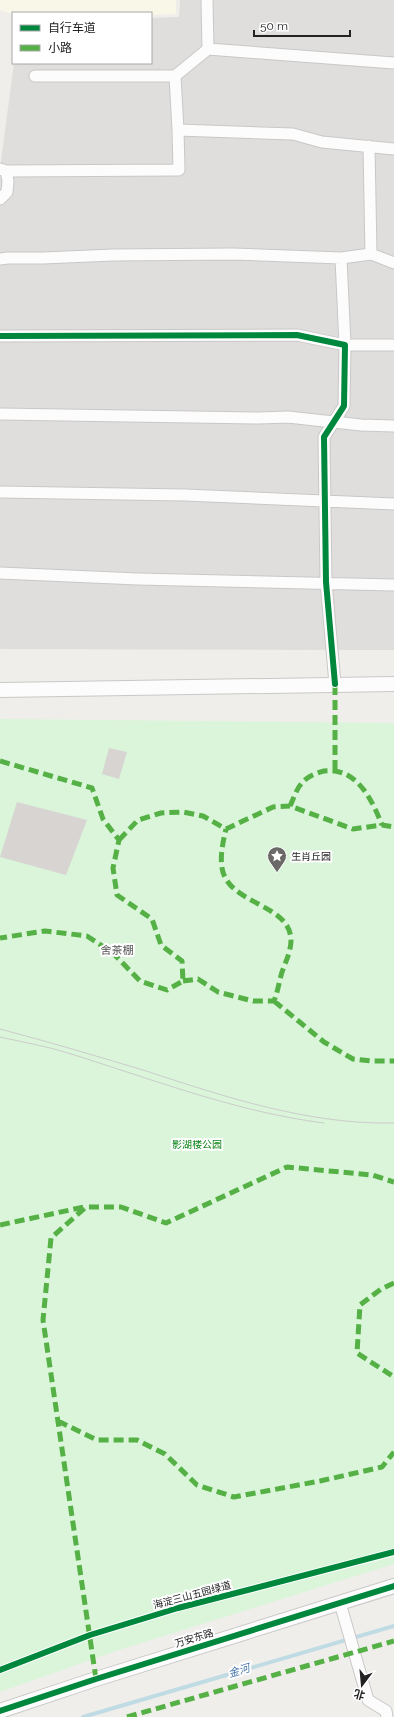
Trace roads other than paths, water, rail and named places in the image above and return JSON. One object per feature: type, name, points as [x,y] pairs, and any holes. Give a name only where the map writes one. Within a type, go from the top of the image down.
[{"type":"street","points":[[207,0],[208,49]]},
{"type":"street","points":[[35,76],[175,76],[208,49],[394,63]]},
{"type":"street","points":[[0,199],[7,192],[8,181],[3,170],[179,170],[175,76]]},
{"type":"street","points":[[178,130],[293,134],[322,142],[394,149]]},
{"type":"street","points":[[369,146],[371,254]]},
{"type":"street","points":[[0,259],[225,254],[342,258],[371,254],[394,263]]},
{"type":"street","points":[[335,684],[326,582],[324,437],[344,406],[345,345],[342,258]]},
{"type":"street","points":[[0,336],[297,335],[345,345],[394,345]]},
{"type":"street","points":[[0,414],[258,418],[288,416],[362,425],[394,426]]},
{"type":"street","points":[[0,492],[185,495],[394,504]]},
{"type":"street","points":[[0,573],[138,579],[326,582],[394,585]]},
{"type":"street","points":[[0,690],[394,684]]},
{"type":"street","name":"万安东路","points":[[0,1711],[96,1679],[394,1586]]},
{"type":"street","points":[[340,1603],[368,1700],[386,1711],[387,1717]]},
{"type":"waterway","name":"金河","points":[[83,1717],[394,1626]]},
{"type":"tram line","points":[[0,1029],[268,1108],[331,1119],[394,1123]]},
{"type":"tram line","points":[[0,1037],[43,1046],[226,1103],[291,1118],[324,1123]]},
{"type":"place","name":"生肖丘园","points":[[277,873]]},
{"type":"district","name":"舍茶棚","points":[[117,950]]},
{"type":"park label","name":"影湖楼公园","points":[[197,1144]]}]
